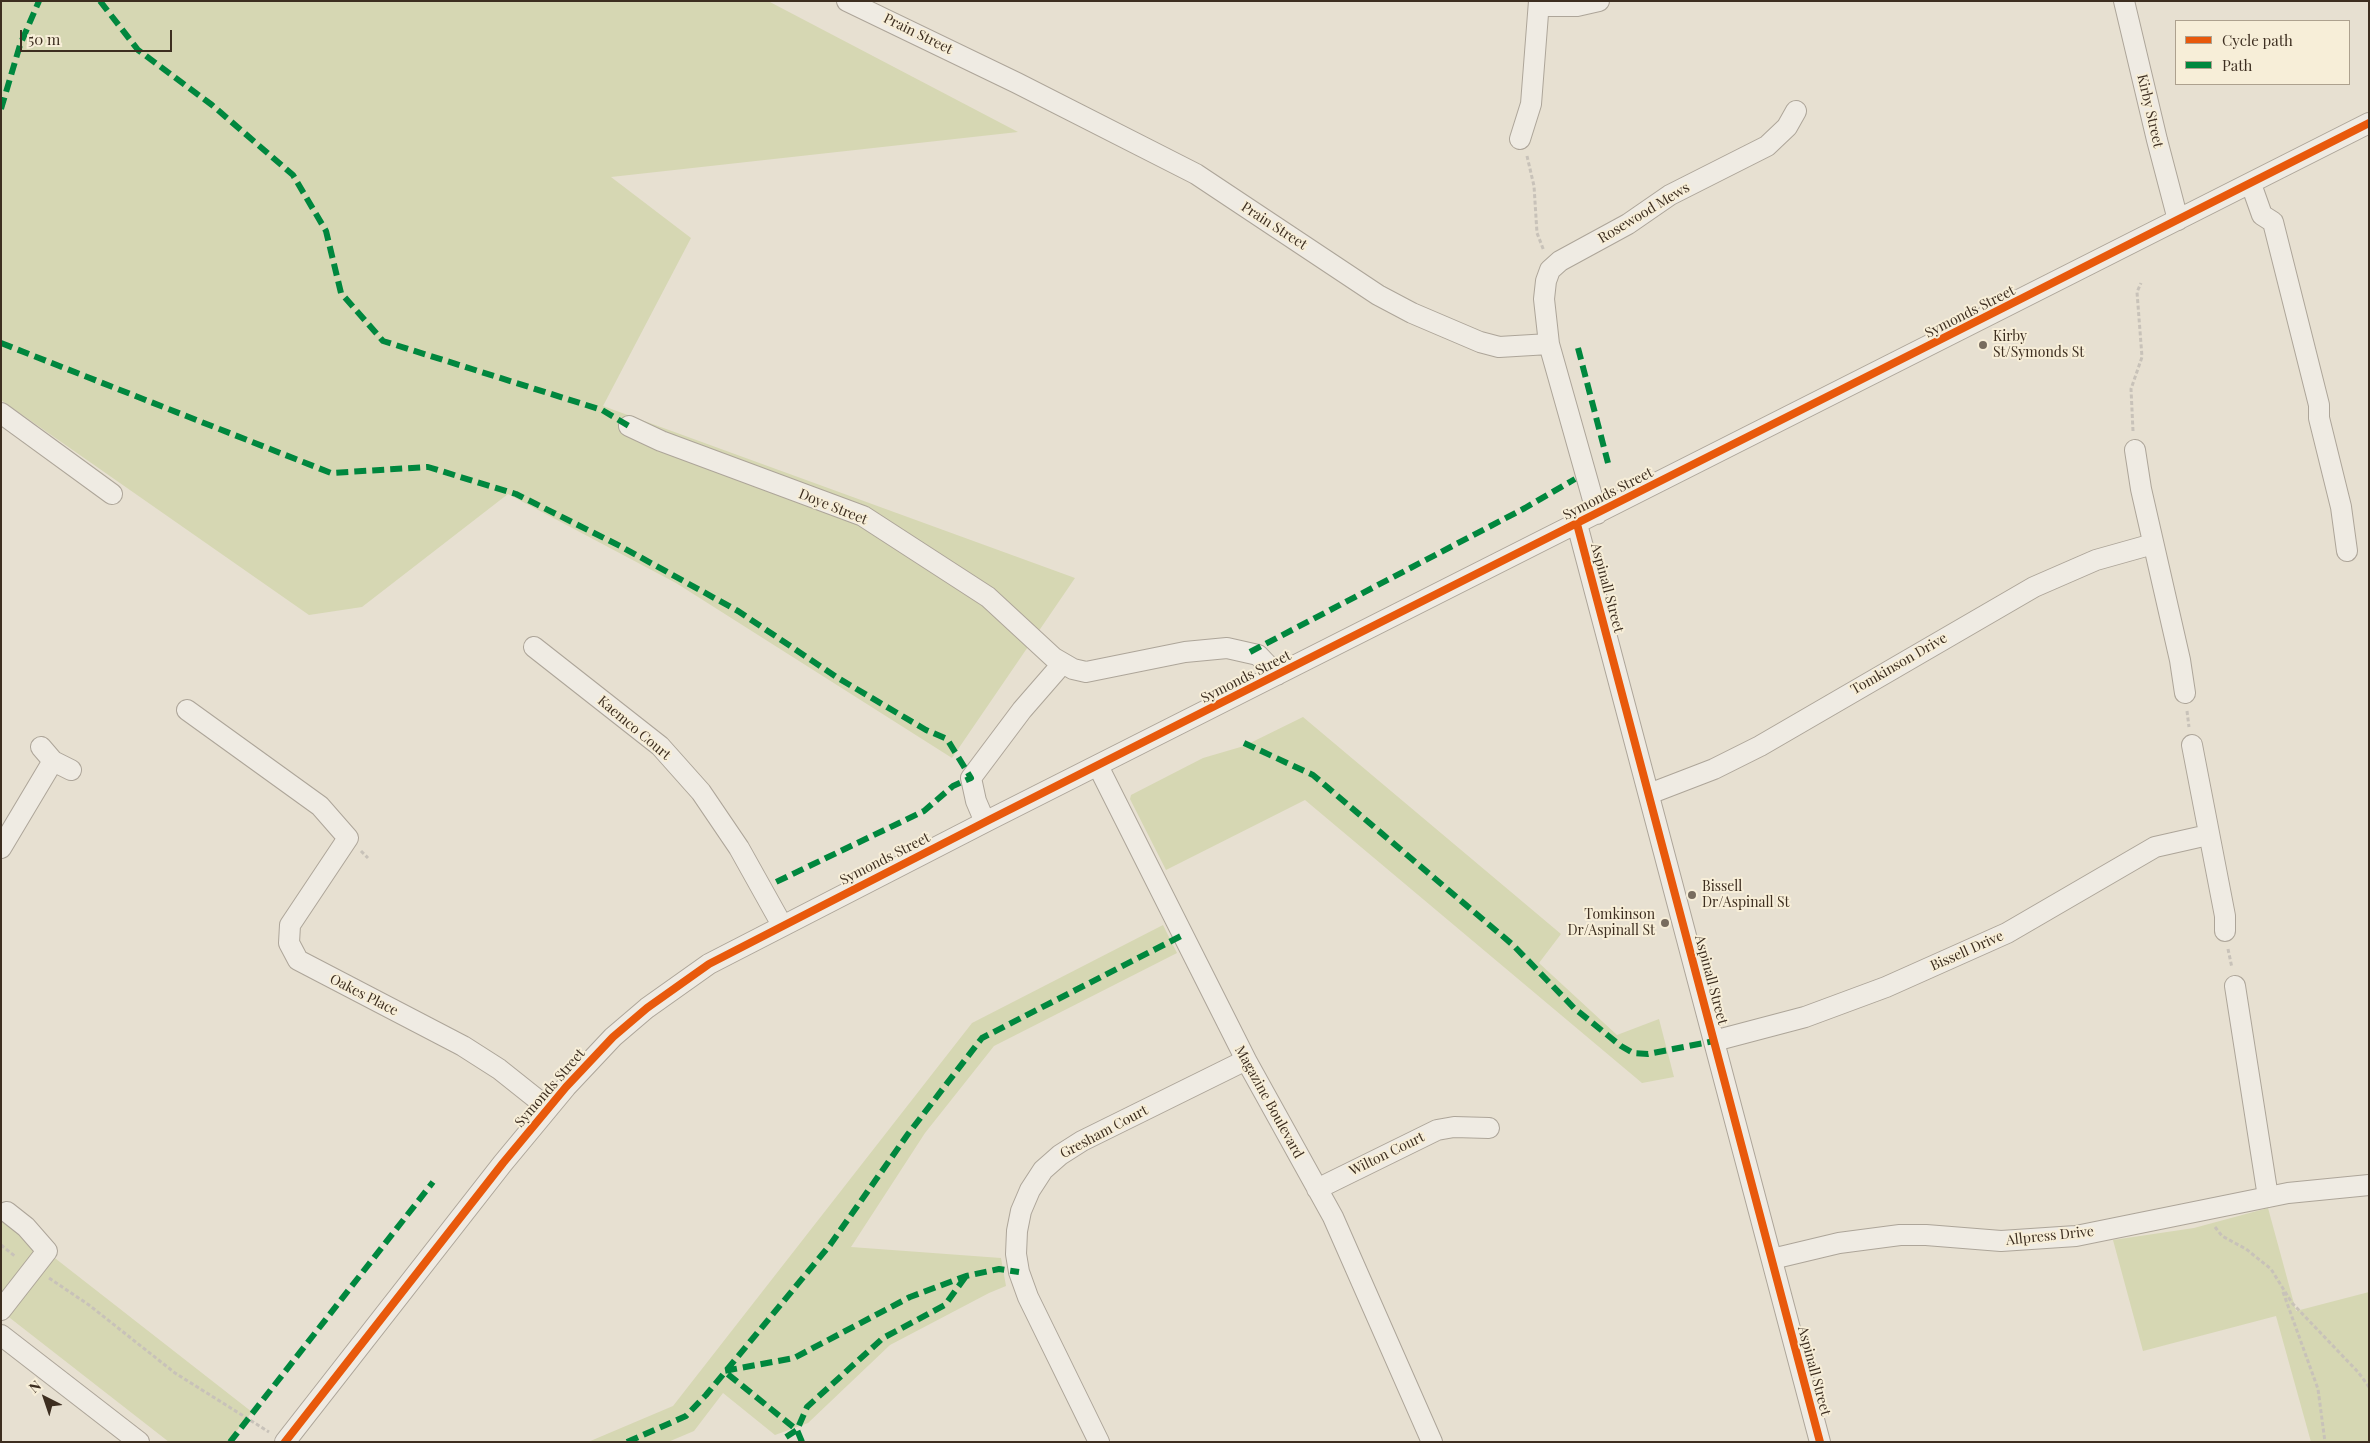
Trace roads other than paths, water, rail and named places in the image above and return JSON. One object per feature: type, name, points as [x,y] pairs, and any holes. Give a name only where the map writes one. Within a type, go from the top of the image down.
[{"type":"street","name":"Prain Street","points":[[847,1],[1017,83],[1196,174],[1378,295],[1412,313],[1480,342],[1499,347],[1549,344]]},
{"type":"street","points":[[1520,139],[1531,104],[1539,4],[1577,6],[1599,1]]},
{"type":"street","name":"Kirby Street","points":[[2124,1],[2156,140],[2178,220]]},
{"type":"street","name":"Rosewood Mews","points":[[1549,344],[1544,299],[1546,281],[1550,270],[1560,261],[1628,224],[1670,195],[1767,146],[1787,127],[1796,111]]},
{"type":"street","name":"Symonds Street","points":[[281,1440],[548,1108],[586,1064],[646,1008],[709,964],[985,822],[2369,123]]},
{"type":"street","points":[[2251,184],[2262,215],[2273,222],[2319,405],[2319,418],[2341,507],[2347,551]]},
{"type":"street","points":[[1549,344],[1597,514]]},
{"type":"street","points":[[1,413],[112,494]]},
{"type":"street","name":"Doye Street","points":[[630,426],[661,441],[863,516],[988,598],[1062,664],[1086,672],[1185,652],[1227,648],[1258,655],[1277,675]]},
{"type":"street","points":[[2134,450],[2153,544],[2180,660],[2185,693]]},
{"type":"street","name":"Aspinall Street","points":[[1577,524],[1820,1442]]},
{"type":"street","name":"Tomkinson Drive","points":[[1649,794],[1714,769],[1760,746],[2034,586],[2096,560],[2153,544]]},
{"type":"street","name":"Kaemco Court","points":[[534,647],[660,746],[701,792],[739,848],[782,925]]},
{"type":"street","points":[[985,822],[976,801],[971,778],[1022,710],[1062,664]]},
{"type":"street","name":"Oakes Place","points":[[187,710],[320,806],[348,838],[290,925],[289,943],[298,960],[463,1046],[499,1069],[548,1108]]},
{"type":"street","points":[[2192,746],[2224,916],[2225,931]]},
{"type":"street","points":[[1,848],[47,754],[71,770]]},
{"type":"street","name":"Magazine Boulevard","points":[[1098,766],[1246,1060],[1349,1250],[1432,1442]]},
{"type":"street","name":"Bissell Drive","points":[[1714,1041],[1805,1017],[1886,987],[2007,933],[2156,848],[2208,835]]},
{"type":"street","points":[[2235,986],[2268,1197]]},
{"type":"street","name":"Gresham Court","points":[[1099,1442],[1028,1297],[1019,1272],[1016,1254],[1020,1211],[1030,1190],[1043,1170],[1060,1155],[1082,1141],[1246,1060]]},
{"type":"street","name":"Wilton Court","points":[[1317,1189],[1437,1130],[1454,1127],[1489,1128]]},
{"type":"street","name":"Allpress Drive","points":[[1772,1259],[1839,1243],[1892,1236],[1926,1235],[2001,1241],[2076,1236],[2313,1189],[2369,1185]]},
{"type":"street","points":[[1,1310],[47,1251],[26,1227],[7,1212]]},
{"type":"street","points":[[1,1335],[139,1442]]},
{"type":"place","name":"Kirby St/Symonds St","points":[[1983,345]]},
{"type":"place","name":"Bissell Dr/Aspinall St","points":[[1692,895]]},
{"type":"place","name":"Tomkinson Dr/Aspinall St","points":[[1665,923]]}]
